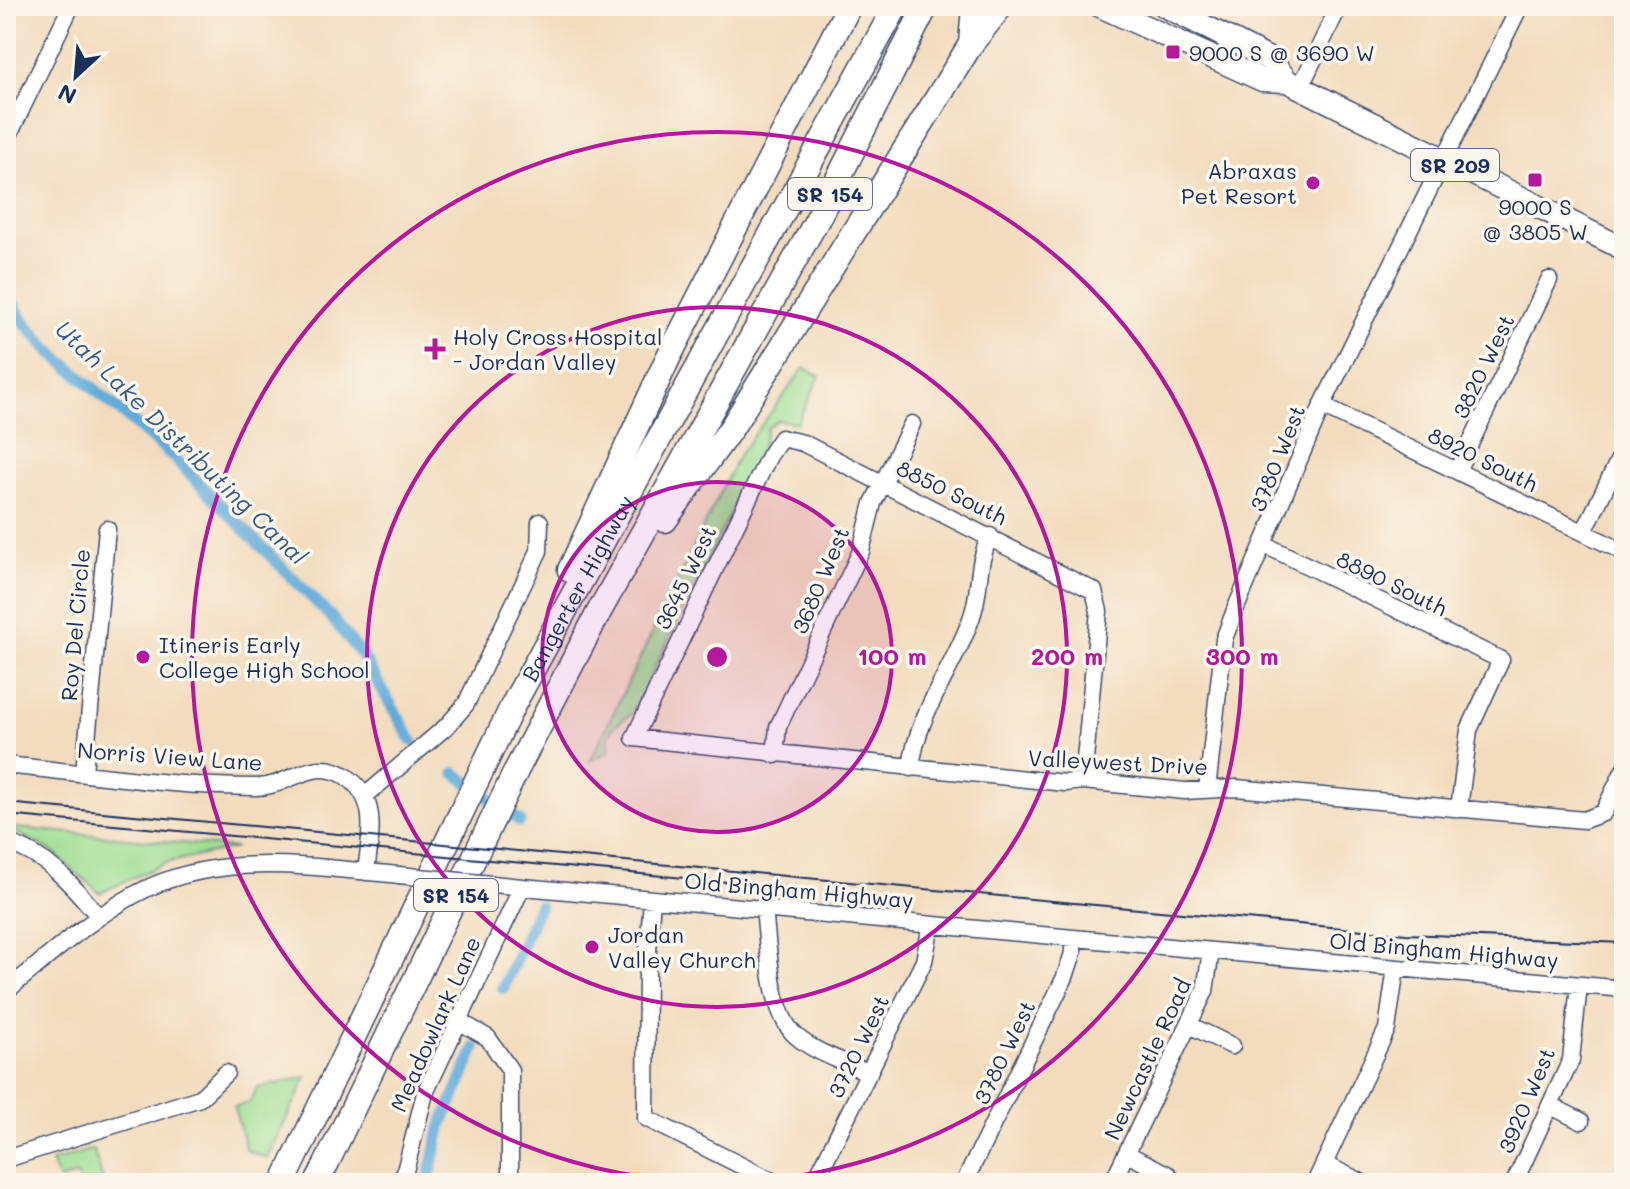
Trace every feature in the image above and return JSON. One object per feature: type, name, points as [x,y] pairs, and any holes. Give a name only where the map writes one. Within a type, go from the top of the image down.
[{"type":"highway","points":[[528,679],[532,649],[668,358],[849,6]]},
{"type":"highway","name":"Bangerter Highway","points":[[283,1183],[528,679],[896,6]]},
{"type":"highway","name":"Bangerter Highway","points":[[317,1183],[517,769],[600,610],[817,220],[926,6]]},
{"type":"highway","points":[[971,44],[974,6]]},
{"type":"highway","points":[[600,610],[732,427],[971,44],[1001,6]]},
{"type":"main road","name":"SR 209","points":[[1100,6],[1262,80],[1293,84],[1624,249]]},
{"type":"main road","name":"SR 209","points":[[1165,6],[1271,60],[1293,84]]},
{"type":"street","points":[[6,141],[71,6]]},
{"type":"street","points":[[1293,84],[1339,6]]},
{"type":"street","name":"3780 West","points":[[1207,790],[1224,639],[1322,406],[1520,6]]},
{"type":"street","name":"3820 West","points":[[1457,471],[1549,280]]},
{"type":"street","name":"8920 South","points":[[1322,406],[1624,552]]},
{"type":"street","name":"3680 West","points":[[775,755],[778,727],[861,551],[870,513],[912,424]]},
{"type":"street","name":"8850 South","points":[[781,438],[803,443],[1083,582],[1097,596],[1099,611],[1083,781]]},
{"type":"street","name":"3645 West","points":[[634,738],[769,456],[781,438]]},
{"type":"street","points":[[1584,532],[1624,449]]},
{"type":"street","points":[[366,872],[371,819],[365,796],[448,725],[466,704],[539,551],[540,522]]},
{"type":"street","name":"Roy Del Circle","points":[[84,772],[107,529]]},
{"type":"street","points":[[911,768],[920,726],[974,610],[977,567],[990,536]]},
{"type":"street","name":"8890 South","points":[[1265,545],[1501,660],[1469,730],[1459,809]]},
{"type":"street","name":"Valleywest Drive","points":[[634,738],[1065,783],[1083,781],[1207,790],[1236,788],[1584,820],[1599,816],[1624,770]]},
{"type":"street","name":"Norris View Lane","points":[[6,765],[257,788],[307,770],[323,769],[344,775],[365,796]]},
{"type":"street","points":[[6,842],[48,863],[99,917]]},
{"type":"street","name":"Old Bingham Highway","points":[[6,991],[99,917],[136,894],[174,879],[228,866],[289,864],[1624,989]]},
{"type":"street","name":"Meadowlark Lane","points":[[402,1183],[419,1108],[457,1020],[522,887]]},
{"type":"street","points":[[652,899],[647,964],[646,1118],[776,1183]]},
{"type":"street","points":[[764,909],[778,1006],[785,1024],[809,1045],[869,1073]]},
{"type":"street","name":"3720 West","points":[[814,1183],[924,961],[931,925]]},
{"type":"street","name":"3780 West","points":[[964,1183],[1065,977],[1073,953],[1073,938]]},
{"type":"street","name":"Newcastle Road","points":[[1112,1183],[1189,1025],[1209,978],[1211,951]]},
{"type":"street","points":[[1315,1183],[1387,1029],[1396,968]]},
{"type":"street","name":"3920 West","points":[[1514,1183],[1571,1060],[1579,985]]},
{"type":"street","points":[[457,1020],[488,1038],[510,1070],[510,1183]]},
{"type":"street","points":[[1189,1025],[1232,1046]]},
{"type":"street","points":[[6,1159],[200,1098],[226,1073]]},
{"type":"street","points":[[1551,1106],[1581,1121]]},
{"type":"street","points":[[1127,1154],[1169,1175]]},
{"type":"street","points":[[1324,1164],[1359,1181]]},
{"type":"green space","points":[[804,368],[820,376],[797,423],[778,420],[767,428],[761,451],[632,714],[610,732],[609,751],[590,761],[738,456]]},
{"type":"green space","points":[[6,827],[236,848],[165,863],[100,893],[52,851]]},
{"type":"green space","points":[[307,1077],[267,1158],[246,1150],[234,1107],[250,1102],[257,1088]]},
{"type":"green space","points":[[93,1149],[104,1183],[80,1183],[77,1175],[59,1180],[51,1162]]},
{"type":"waterway","name":"Utah Lake Distributing Canal","points":[[6,290],[22,319],[49,350],[170,454],[332,618],[363,657],[412,741]]},
{"type":"waterway","name":"Utah Lake Distributing Canal","points":[[455,773],[520,821]]},
{"type":"waterway","name":"Utah Lake Distributing Canal","points":[[503,988],[539,906]]},
{"type":"waterway","name":"Utah Lake Distributing Canal","points":[[428,1183],[441,1127],[475,1048]]},
{"type":"tram line","points":[[6,803],[1406,934],[1624,943]]},
{"type":"tram line","points":[[6,815],[803,889]]},
{"type":"place","name":"9000 S @ 3690 W","points":[[1173,52]]},
{"type":"place","name":"9000 S @ 3805 W","points":[[1535,180]]},
{"type":"place","name":"Abraxas Pet Resort","points":[[1313,183]]},
{"type":"place","name":"Holy Cross Hospital - Jordan Valley","points":[[435,349]]},
{"type":"place","name":"Itineris Early College High School","points":[[143,657]]},
{"type":"place","name":"Jordan Valley Church","points":[[592,947]]}]
